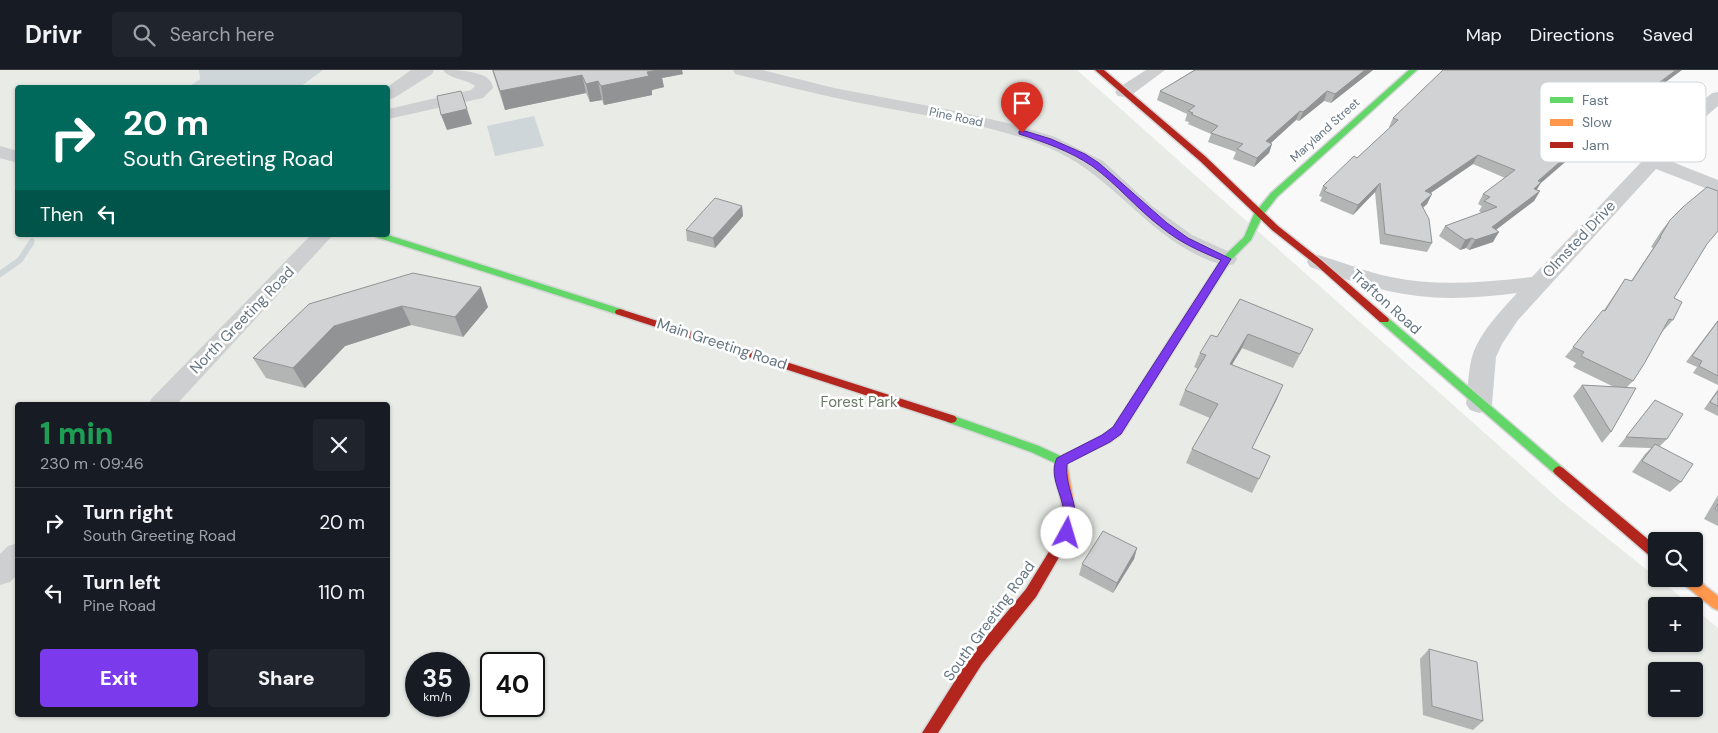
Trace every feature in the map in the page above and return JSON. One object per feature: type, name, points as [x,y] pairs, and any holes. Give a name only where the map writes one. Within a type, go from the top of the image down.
[{"type":"street","points":[[390,93],[426,70]]},
{"type":"street","points":[[390,114],[465,98],[477,94],[484,88],[484,84],[475,78],[452,70]]},
{"type":"street","name":"Pine Road","points":[[740,70],[834,94],[1002,127],[1048,141],[1096,165],[1145,210],[1185,240],[1226,259]]},
{"type":"street","name":"Trafton Road","points":[[1099,70],[1203,159],[1259,214],[1318,262],[1478,404],[1648,546]]},
{"type":"street","points":[[1124,92],[1157,70]]},
{"type":"street","name":"Maryland Street","points":[[1259,214],[1274,195],[1413,70]]},
{"type":"street","name":"Olmsted Drive","points":[[1706,107],[1718,97]]},
{"type":"street","points":[[0,138],[15,141]]},
{"type":"street","points":[[0,152],[15,156]]},
{"type":"street","name":"Olmsted Drive","points":[[1478,404],[1484,357],[1491,342],[1510,314],[1651,162]]},
{"type":"street","points":[[1655,162],[1718,187]]},
{"type":"street","points":[[1061,462],[1106,439],[1117,430],[1226,259],[1248,238],[1259,214]]},
{"type":"street","name":"North Greeting Road","points":[[163,402],[321,237]]},
{"type":"street","name":"Main Greeting Road","points":[[385,237],[929,411],[999,436],[1061,462]]},
{"type":"street","points":[[1318,262],[1367,278],[1418,289],[1477,290],[1538,284]]},
{"type":"street","name":"South Greeting Road","points":[[929,733],[977,658],[1030,593],[1067,533],[1070,513],[1060,471],[1061,462]]},
{"type":"street","points":[[0,573],[15,557]]},
{"type":"street","points":[[1697,587],[1718,604]]},
{"type":"green space","name":"Forest Park","points":[[0,70],[1077,70],[1561,501],[1648,571],[1648,587],[1668,587],[1681,597],[1648,597],[1648,652],[1703,652],[1703,616],[1718,628],[1718,733],[0,733]]},
{"type":"shaded area","points":[[199,70],[323,70],[303,85],[192,85],[200,79]]},
{"type":"shaded area","points":[[534,116],[544,146],[495,156],[487,126]]},
{"type":"building","points":[[493,70],[658,70],[647,72],[649,76],[601,86],[598,81],[586,84],[582,75],[500,91]]},
{"type":"building","points":[[1195,70],[1365,70],[1335,94],[1327,91],[1303,112],[1300,111],[1266,141],[1272,144],[1257,158],[1237,149],[1243,144],[1211,133],[1218,126],[1191,114],[1193,113],[1188,111],[1195,106],[1160,91]]},
{"type":"building","points":[[1443,70],[1676,70],[1660,82],[1540,82],[1540,162],[1560,162],[1538,181],[1541,182],[1534,189],[1540,191],[1492,227],[1499,232],[1475,240],[1472,238],[1465,240],[1445,226],[1497,207],[1484,201],[1490,197],[1483,194],[1515,170],[1478,155],[1425,191],[1432,194],[1421,204],[1429,219],[1432,243],[1385,234],[1380,183],[1358,205],[1324,191],[1327,188],[1323,186],[1354,156],[1357,158],[1398,120],[1393,118]]},
{"type":"building","points":[[461,91],[467,109],[441,115],[437,96]]},
{"type":"building","points":[[1707,187],[1718,191],[1718,231],[1707,244],[1674,298],[1682,302],[1673,320],[1669,319],[1633,381],[1581,356],[1584,352],[1573,347],[1603,310],[1605,311],[1625,279],[1632,281],[1670,220]]},
{"type":"building","points":[[715,198],[742,206],[713,238],[686,230]]},
{"type":"building","points":[[413,273],[481,287],[455,317],[402,306],[334,326],[293,368],[253,358],[309,304]]},
{"type":"building","points":[[1240,299],[1313,329],[1300,354],[1248,334],[1230,364],[1283,385],[1252,448],[1270,456],[1259,479],[1192,449],[1218,404],[1185,390],[1206,355],[1200,353],[1211,335],[1217,337]]},
{"type":"building","points":[[1718,321],[1718,376],[1699,366],[1702,361],[1692,356]]},
{"type":"building","points":[[1582,385],[1636,388],[1611,432]]},
{"type":"building","points":[[1718,391],[1718,406],[1710,402]]},
{"type":"building","points":[[1655,400],[1683,414],[1667,439],[1626,437]]},
{"type":"building","points":[[1655,444],[1693,464],[1681,482],[1642,461]]},
{"type":"building","points":[[1103,531],[1137,548],[1117,583],[1082,564]]},
{"type":"building","points":[[1429,649],[1477,662],[1483,721],[1432,706]]},
{"type":"waterway","points":[[0,274],[20,260],[31,243]]},
{"type":"traffic: fast","points":[[1199,302],[1226,259],[1248,238],[1259,214],[1274,195],[1413,70]]},
{"type":"traffic: fast","points":[[385,237],[620,312]]},
{"type":"traffic: fast","points":[[1384,320],[1559,471]]},
{"type":"traffic: fast","points":[[951,419],[1035,449],[1061,461]]},
{"type":"traffic: slow","points":[[1068,524],[1069,516],[1061,461],[1106,439],[1117,431],[1199,302]]},
{"type":"traffic: slow","points":[[1697,587],[1718,604]]},
{"type":"traffic: jam","points":[[1099,70],[1203,159],[1275,228],[1318,262],[1384,320]]},
{"type":"traffic: jam","points":[[620,312],[951,419]]},
{"type":"traffic: jam","points":[[1559,471],[1648,546]]},
{"type":"traffic: jam","points":[[929,733],[977,659],[1031,593],[1067,533],[1068,524]]},
{"type":"route","points":[[1022,133],[1048,141],[1082,156],[1096,165],[1163,225],[1194,245],[1226,259],[1122,424],[1106,439],[1071,455],[1061,462],[1060,471],[1070,513],[1067,533]]}]
